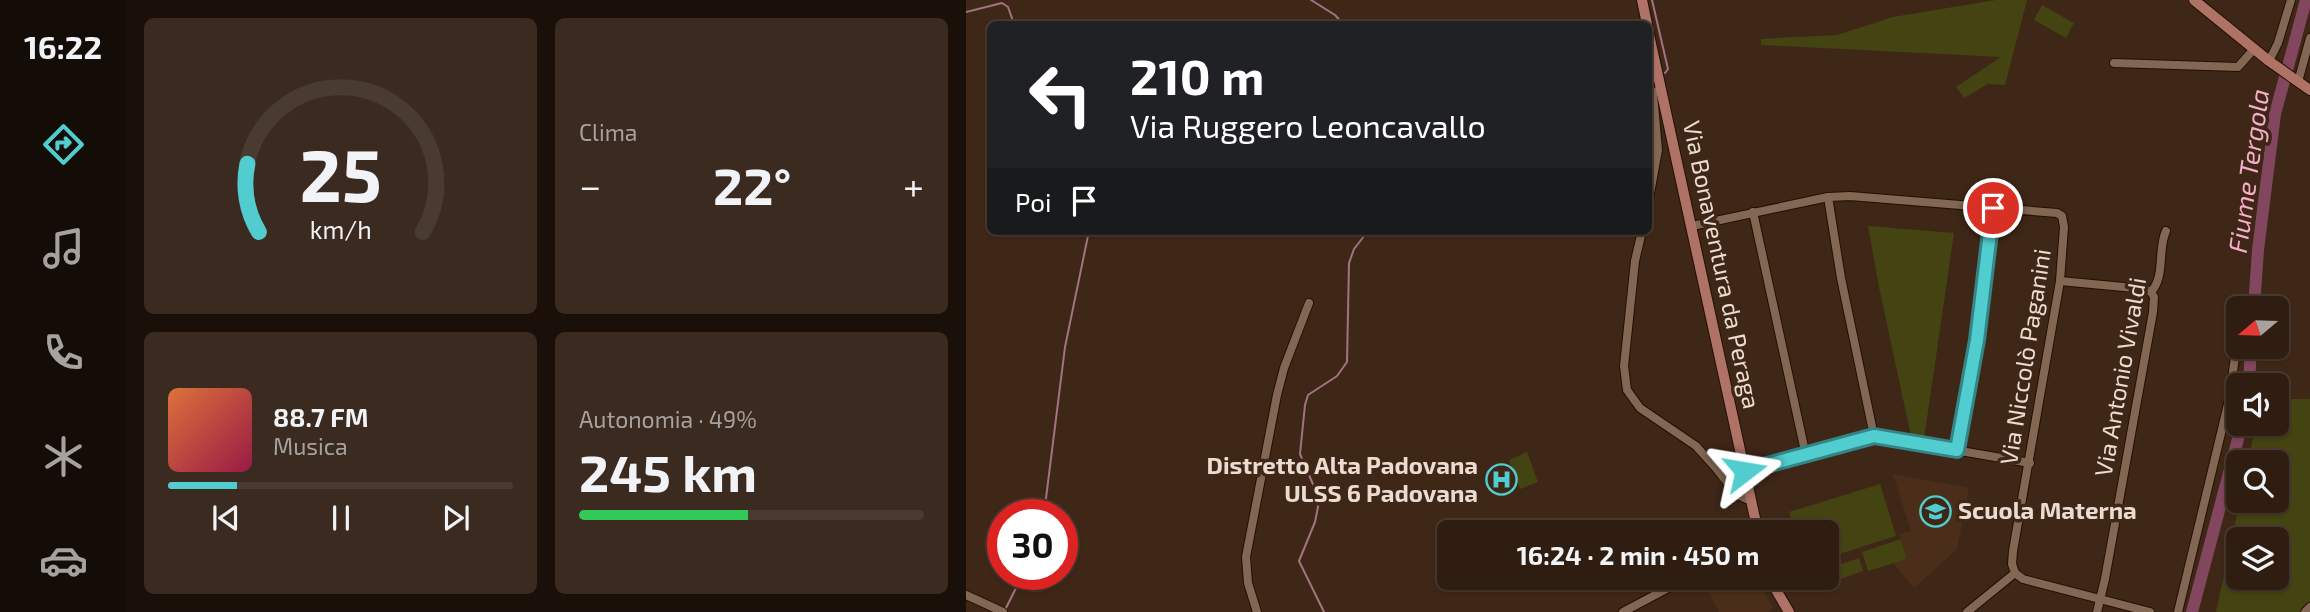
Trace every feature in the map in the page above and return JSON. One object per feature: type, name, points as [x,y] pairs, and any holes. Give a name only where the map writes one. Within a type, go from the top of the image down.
[{"type":"main road","points":[[1642,0],[1646,21]]},
{"type":"main road","points":[[2194,0],[2310,90]]},
{"type":"main road","name":"Via Bonaventura da Peraga","points":[[1652,48],[1755,520]]},
{"type":"main road","points":[[1773,590],[1785,611]]},
{"type":"street","points":[[2272,63],[2291,0]]},
{"type":"street","points":[[2296,81],[2310,38]]},
{"type":"street","points":[[2114,63],[2238,67],[2253,48]]},
{"type":"street","points":[[1652,182],[1658,150],[1653,93],[1661,89]]},
{"type":"street","points":[[1692,226],[1828,197],[1993,208],[1977,340],[1957,450]]},
{"type":"street","points":[[1828,197],[1841,278],[1874,436]]},
{"type":"street","name":"Via Niccolò Paganini","points":[[1993,208],[2057,213],[2062,216],[2064,227],[2060,281],[2012,558],[2015,573]]},
{"type":"street","points":[[1753,212],[1806,456]]},
{"type":"street","name":"Via Antonio Vivaldi","points":[[2097,612],[2153,312],[2154,298],[2151,292],[2157,284],[2166,231]]},
{"type":"street","points":[[1641,235],[1634,269],[1625,357],[1627,390],[1640,408],[1696,446],[1736,494],[1750,498]]},
{"type":"street","points":[[2060,281],[2145,289],[2151,292]]},
{"type":"street","points":[[1257,612],[1248,583],[1246,557],[1277,395],[1284,368],[1309,303]]},
{"type":"street","points":[[2178,612],[2230,400],[2235,359]]},
{"type":"street","points":[[1745,471],[1874,436],[2029,463]]},
{"type":"street","points":[[1967,612],[2015,573],[2023,579],[2150,612]]},
{"type":"street","points":[[1623,612],[1664,590]]},
{"type":"street","points":[[966,595],[1003,612]]},
{"type":"street","points":[[2305,612],[2310,607]]},
{"type":"shaded area","points":[[1996,0],[2027,0],[2005,85],[1988,84],[1964,98],[1956,87],[2001,57],[1761,45],[1761,39],[1837,35],[1893,17]]},
{"type":"shaded area","points":[[2042,5],[2074,23],[2066,38],[2034,20]]},
{"type":"shaded area","points":[[1868,226],[1954,233],[1924,439],[1911,436]]},
{"type":"shaded area","points":[[2289,399],[2310,399],[2310,612],[2216,612],[2226,566],[2226,590],[2289,590],[2289,527],[2234,527],[2237,513],[2289,513],[2289,450],[2251,450],[2253,436],[2289,436]]},
{"type":"shaded area","points":[[1527,452],[1538,482],[1520,489],[1509,460]]},
{"type":"shaded area","name":"Scuola Materna","points":[[1893,474],[1969,488],[1957,549],[1914,588],[1893,563],[1907,559],[1900,534],[1911,531]]},
{"type":"shaded area","points":[[1880,484],[1896,536],[1839,554],[1839,520],[1791,520],[1789,512]]},
{"type":"shaded area","points":[[1901,539],[1907,559],[1868,571],[1862,552]]},
{"type":"shaded area","points":[[1859,558],[1863,571],[1839,580],[1839,565]]},
{"type":"shaded area","points":[[1708,590],[1763,590],[1774,608],[1768,612],[1719,612]]},
{"type":"waterway","points":[[1311,0],[1340,21]]},
{"type":"waterway","points":[[1652,0],[1668,69],[1665,73]]},
{"type":"waterway","name":"Fiume Tergola","points":[[2255,296],[2275,114],[2306,0]]},
{"type":"waterway","points":[[966,12],[1002,3],[1008,7],[1013,21]]},
{"type":"waterway","points":[[1046,499],[1065,347],[1088,235]]},
{"type":"waterway","points":[[1324,612],[1299,561],[1315,522],[1318,507],[1315,489],[1300,454],[1305,405],[1308,395],[1337,376],[1347,362],[1349,263],[1354,249],[1365,235]]},
{"type":"waterway","name":"Fiume Tergola","points":[[2250,359],[2250,373]]},
{"type":"waterway","name":"Fiume Tergola","points":[[2192,612],[2239,436]]},
{"type":"waterway","points":[[1006,608],[1015,590]]},
{"type":"place","name":"Distretto Alta Padovana ULSS 6 Padovana","points":[[1501,480]]},
{"type":"place","name":"Scuola Materna","points":[[1935,511]]},
{"type":"route","points":[[1745,471],[1874,436],[1957,450],[1977,340],[1993,208]]}]
